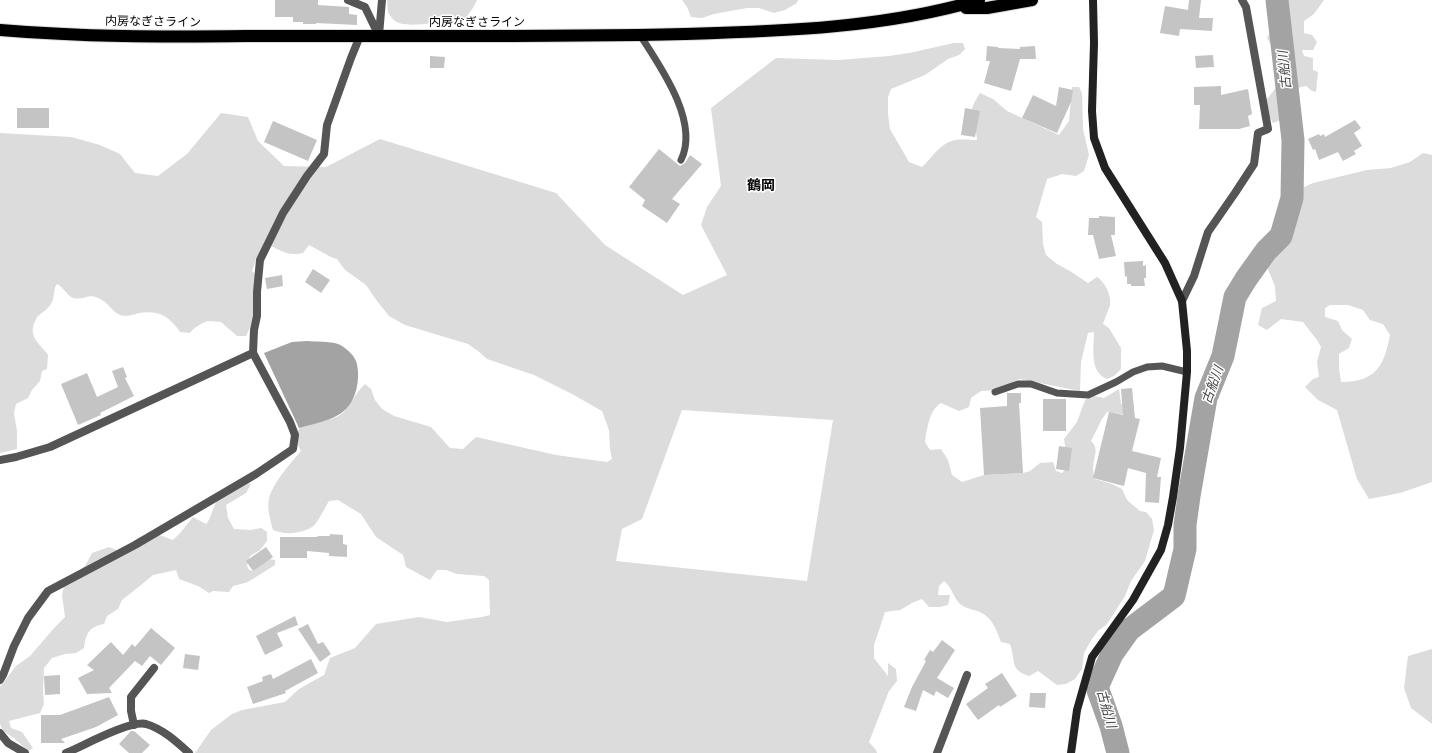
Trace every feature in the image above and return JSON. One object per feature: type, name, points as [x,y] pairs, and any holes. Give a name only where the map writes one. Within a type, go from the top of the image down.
[{"type":"highway","name":"内房なぎさライン","points":[[0,30],[52,34],[155,37],[562,37],[751,32],[885,20],[953,8],[979,0]]},
{"type":"highway","name":"内房なぎさライン","points":[[953,8],[987,8],[1032,0]]},
{"type":"street","points":[[348,0],[365,7],[379,36]]},
{"type":"street","points":[[379,36],[382,0]]},
{"type":"street","points":[[1071,753],[1077,710],[1092,657],[1134,600],[1161,550],[1173,497],[1180,448],[1187,372],[1182,301],[1165,263],[1105,168],[1094,138],[1092,111],[1094,43],[1093,0]]},
{"type":"street","points":[[1182,301],[1194,276],[1208,232],[1236,193],[1254,164],[1258,133],[1268,129],[1246,7],[1242,0]]},
{"type":"street","points":[[0,680],[14,646],[28,618],[48,590],[142,541],[256,474],[293,449],[295,435],[290,422],[253,353],[254,330],[257,316],[257,292],[260,260],[283,213],[307,176],[324,154],[327,124],[360,36]]},
{"type":"street","points":[[0,460],[50,447],[253,353]]},
{"type":"street","points":[[134,725],[131,711],[131,697],[154,668]]},
{"type":"street","points":[[937,753],[967,675]]},
{"type":"street","points":[[66,753],[128,726],[145,724],[164,732],[189,753]]},
{"type":"street","points":[[0,733],[8,743],[24,753]]},
{"type":"lane","points":[[640,35],[672,87],[681,110],[685,123],[686,137],[685,151],[681,160]]},
{"type":"lane","points":[[995,392],[1018,384],[1031,384],[1057,393],[1088,395],[1133,372],[1147,367],[1162,366],[1187,372]]},
{"type":"shaded area","points":[[387,0],[477,0],[465,19],[410,25],[402,24],[389,15]]},
{"type":"shaded area","points":[[682,0],[798,0],[797,3],[785,10],[774,13],[759,8],[747,8],[714,14],[702,18],[691,17]]},
{"type":"shaded area","points":[[1276,0],[1324,0],[1314,14],[1304,21],[1304,33],[1312,35],[1317,42],[1313,50],[1302,50],[1304,56],[1313,58],[1313,70],[1318,72],[1316,92],[1312,91],[1306,86],[1288,90],[1281,94],[1284,106],[1283,119],[1273,123],[1267,113],[1266,100],[1280,83],[1278,57],[1267,38],[1280,14]]},
{"type":"shaded area","points":[[954,43],[963,43],[965,49],[959,55],[948,59],[925,75],[891,89],[888,97],[890,129],[909,162],[922,167],[945,144],[955,140],[977,140],[971,113],[980,93],[993,99],[1007,111],[1059,135],[1069,121],[1072,87],[1079,87],[1082,93],[1083,129],[1089,155],[1084,171],[1076,176],[1062,174],[1047,179],[1036,217],[1042,222],[1043,244],[1046,255],[1057,264],[1088,283],[1097,277],[1105,286],[1109,294],[1110,305],[1103,324],[1109,328],[1121,348],[1121,369],[1114,376],[1107,379],[1101,376],[1095,365],[1093,352],[1094,332],[1088,333],[1081,362],[1080,391],[1019,379],[997,390],[981,391],[971,398],[969,407],[959,411],[941,403],[931,415],[925,442],[930,450],[941,449],[948,460],[952,475],[962,482],[984,475],[1023,473],[1030,471],[1040,463],[1053,462],[1056,471],[1062,473],[1068,466],[1064,439],[1077,422],[1085,400],[1094,396],[1104,398],[1119,389],[1121,404],[1127,408],[1132,416],[1107,412],[1102,419],[1091,441],[1094,444],[1096,451],[1093,465],[1095,479],[1112,484],[1122,489],[1127,500],[1140,511],[1146,512],[1152,519],[1154,530],[1145,561],[1131,581],[1125,596],[1107,624],[1098,631],[1092,639],[1084,653],[1082,669],[1075,679],[1066,684],[1057,685],[1038,671],[1029,676],[1018,671],[1014,664],[1010,644],[1001,642],[995,628],[986,616],[960,604],[949,586],[944,581],[939,586],[938,595],[950,595],[948,605],[929,607],[922,599],[900,610],[885,612],[874,645],[874,658],[888,676],[888,663],[896,669],[897,681],[889,691],[869,742],[877,753],[195,753],[211,730],[232,714],[242,710],[285,702],[299,689],[324,675],[330,658],[355,648],[376,624],[419,617],[447,622],[490,615],[489,580],[484,576],[457,574],[446,570],[437,570],[430,580],[406,567],[403,555],[376,537],[361,514],[338,500],[329,501],[317,522],[308,529],[292,533],[282,533],[273,530],[268,504],[270,495],[280,477],[301,451],[296,438],[301,425],[327,420],[340,415],[347,409],[358,391],[365,384],[371,389],[375,400],[382,409],[394,416],[431,427],[450,448],[463,449],[476,437],[556,455],[607,462],[612,459],[609,430],[602,411],[572,394],[534,375],[487,359],[468,344],[405,325],[389,316],[366,285],[345,270],[337,259],[309,245],[303,253],[293,254],[281,251],[268,244],[256,259],[252,271],[257,275],[256,299],[250,329],[246,336],[237,336],[221,322],[210,321],[201,324],[190,333],[180,332],[172,322],[158,313],[146,312],[124,316],[116,312],[105,302],[95,297],[73,298],[57,284],[51,304],[37,317],[33,328],[34,337],[48,355],[47,369],[42,371],[40,381],[32,390],[28,398],[16,404],[14,413],[17,431],[17,449],[0,453],[0,133],[71,137],[100,145],[120,154],[135,173],[158,176],[187,154],[221,113],[248,117],[258,141],[284,166],[326,167],[380,139],[556,193],[605,245],[683,295],[727,275],[701,225],[707,207],[721,186],[711,108],[776,58],[839,60],[909,53]],"holes":[[[682,410],[833,420],[807,581],[616,561],[622,529],[642,519]]]},
{"type":"shaded area","points":[[1423,153],[1432,155],[1432,482],[1400,493],[1369,499],[1357,479],[1337,410],[1318,400],[1305,387],[1313,379],[1319,377],[1317,362],[1321,347],[1317,340],[1303,322],[1281,319],[1267,330],[1258,325],[1262,308],[1276,301],[1275,286],[1267,267],[1264,249],[1274,227],[1285,219],[1295,201],[1296,191],[1313,183],[1367,170],[1391,168],[1410,162]],"holes":[[[1330,305],[1348,305],[1363,310],[1370,320],[1383,324],[1390,335],[1385,355],[1376,370],[1363,379],[1341,382],[1339,354],[1349,348],[1352,339],[1342,330],[1338,321],[1325,317],[1325,308]]]},
{"type":"shaded area","points":[[307,341],[334,343],[346,349],[356,361],[358,380],[355,394],[349,406],[345,410],[335,417],[299,428],[264,353],[292,342]]},
{"type":"shaded area","points":[[245,482],[251,484],[246,493],[226,505],[228,518],[234,529],[251,530],[261,528],[267,532],[267,541],[260,550],[250,556],[247,566],[249,570],[253,571],[268,559],[275,560],[275,565],[248,582],[233,586],[229,592],[213,591],[209,593],[198,586],[179,579],[176,570],[153,575],[122,600],[118,609],[107,616],[104,624],[95,627],[89,632],[84,648],[76,653],[65,654],[52,658],[44,668],[44,704],[40,713],[9,721],[11,728],[22,732],[33,748],[28,751],[14,738],[3,731],[0,724],[0,687],[16,666],[30,656],[65,617],[62,595],[65,581],[85,566],[92,553],[109,547],[119,551],[138,538],[154,533],[173,540],[193,517],[206,524],[219,498]]},
{"type":"shaded area","points":[[1432,649],[1432,724],[1411,708],[1404,688],[1408,656]]},
{"type":"building","points":[[275,0],[318,0],[318,5],[349,7],[349,14],[357,15],[357,25],[316,23],[303,24],[303,22],[293,22],[293,17],[275,17]]},
{"type":"building","points":[[1189,0],[1201,0],[1199,18],[1213,18],[1212,31],[1180,29],[1179,36],[1160,33],[1165,6],[1188,10]]},
{"type":"building","points":[[987,46],[1020,49],[1020,47],[1035,46],[1036,59],[1020,59],[1011,91],[984,83],[990,61],[986,61]]},
{"type":"building","points":[[1213,55],[1214,67],[1196,68],[1195,56]]},
{"type":"building","points":[[430,56],[445,57],[444,68],[430,68]]},
{"type":"building","points":[[1221,86],[1221,95],[1248,89],[1252,114],[1248,116],[1250,126],[1239,129],[1199,129],[1200,105],[1194,105],[1194,87]]},
{"type":"building","points":[[1059,87],[1073,90],[1071,102],[1057,133],[1022,118],[1033,95],[1056,106]]},
{"type":"building","points":[[17,108],[49,108],[49,128],[17,128]]},
{"type":"building","points":[[965,108],[980,111],[975,137],[961,135]]},
{"type":"building","points":[[1355,120],[1361,128],[1354,133],[1362,146],[1354,151],[1356,154],[1343,161],[1338,152],[1319,160],[1315,149],[1313,150],[1308,139],[1319,134],[1320,136],[1324,134],[1325,137]]},
{"type":"building","points":[[273,121],[317,140],[308,161],[264,142]]},
{"type":"building","points":[[659,149],[680,166],[685,163],[690,155],[702,164],[672,199],[680,204],[667,223],[642,206],[645,200],[629,187]]},
{"type":"building","points":[[1099,216],[1115,217],[1115,235],[1111,235],[1116,256],[1099,259],[1093,235],[1088,235],[1089,218],[1099,218]]},
{"type":"building","points":[[1143,261],[1143,266],[1146,265],[1146,278],[1144,278],[1145,286],[1131,286],[1131,284],[1127,284],[1124,262]]},
{"type":"building","points":[[313,269],[330,280],[321,293],[305,282]]},
{"type":"building","points":[[282,275],[283,286],[267,289],[265,278]]},
{"type":"building","points":[[123,367],[127,377],[125,378],[134,396],[100,413],[101,415],[78,425],[61,384],[87,373],[97,397],[118,387],[112,371]]},
{"type":"building","points":[[1132,388],[1135,418],[1140,419],[1132,451],[1161,458],[1157,477],[1161,477],[1159,503],[1145,502],[1146,473],[1128,468],[1124,486],[1093,478],[1109,412],[1123,415],[1121,389]]},
{"type":"building","points":[[1007,393],[1021,393],[1021,403],[1019,403],[1023,473],[984,475],[980,408],[1007,406]]},
{"type":"building","points":[[1043,399],[1066,399],[1066,431],[1043,431]]},
{"type":"building","points":[[1059,446],[1072,448],[1069,471],[1056,469]]},
{"type":"building","points":[[330,534],[343,535],[343,544],[347,545],[347,557],[329,556],[329,553],[307,551],[307,558],[280,558],[280,537],[317,537],[330,536]]},
{"type":"building","points":[[266,547],[273,557],[253,571],[246,561]]},
{"type":"building","points":[[295,616],[298,625],[277,633],[283,646],[265,655],[256,636]]},
{"type":"building","points":[[308,624],[318,644],[323,642],[331,654],[320,662],[298,629]]},
{"type":"building","points":[[151,628],[175,648],[161,665],[150,656],[142,666],[135,661],[109,688],[112,693],[87,694],[78,678],[94,670],[87,665],[111,642],[123,655],[132,644],[135,647]]},
{"type":"building","points":[[942,640],[955,650],[937,678],[954,688],[948,698],[936,691],[934,696],[923,690],[916,711],[904,707],[912,687],[926,661],[924,660],[930,650],[933,652]]},
{"type":"building","points":[[185,654],[200,656],[198,670],[183,668]]},
{"type":"building","points":[[311,659],[318,673],[285,691],[286,693],[253,704],[247,687],[263,681],[262,677],[271,674],[273,679]]},
{"type":"building","points":[[1002,673],[1017,696],[1000,707],[999,705],[978,720],[966,704],[988,688],[985,684]]},
{"type":"building","points":[[60,675],[60,694],[45,695],[44,676]]},
{"type":"building","points":[[1030,693],[1046,693],[1045,708],[1029,707]]},
{"type":"building","points":[[109,697],[118,715],[96,727],[61,739],[65,743],[41,743],[41,715],[60,715]]},
{"type":"building","points":[[131,731],[134,731],[150,745],[142,753],[129,753],[119,744]]},
{"type":"waterway","name":"古船川","points":[[1118,753],[1111,726],[1098,690],[1098,685],[1112,654],[1129,630],[1174,596],[1185,549],[1185,525],[1189,496],[1206,398],[1223,356],[1235,297],[1266,251],[1281,236],[1292,198],[1293,140],[1277,0]]},
{"type":"district","name":"鶴岡","points":[[761,186]]}]
